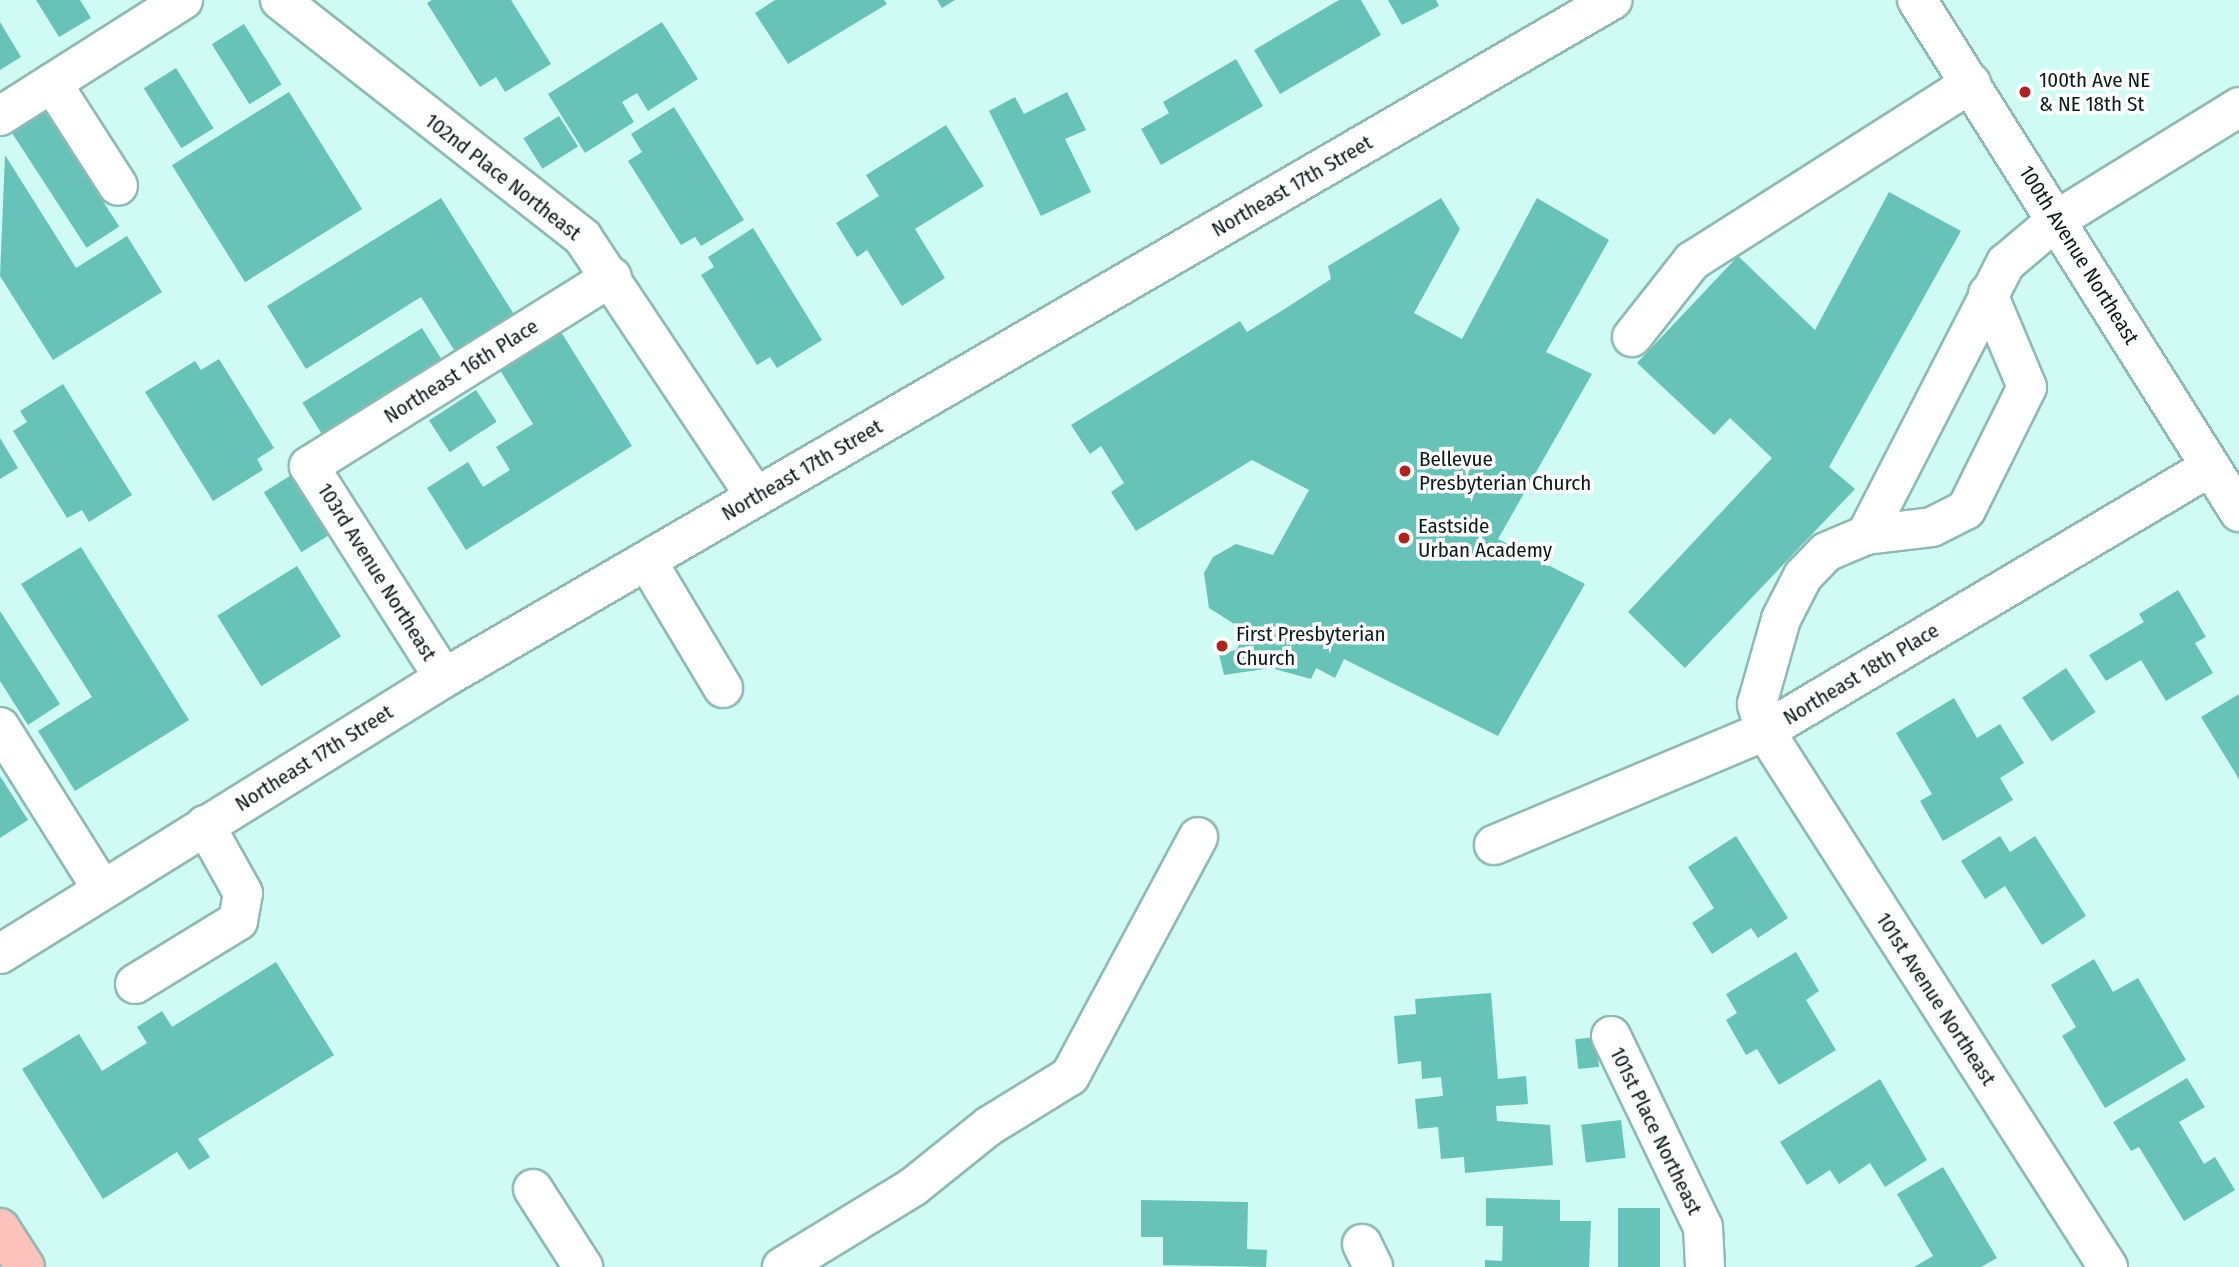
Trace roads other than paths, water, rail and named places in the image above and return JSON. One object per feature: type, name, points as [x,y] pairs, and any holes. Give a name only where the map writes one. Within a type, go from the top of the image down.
[{"type":"main road","points":[[0,1228],[25,1267]]},
{"type":"street","points":[[0,116],[183,0]]},
{"type":"street","name":"102nd Place Northeast","points":[[280,0],[583,237],[756,497]]},
{"type":"street","name":"Northeast 17th Street","points":[[0,954],[444,678],[1612,0]]},
{"type":"street","name":"100th Avenue Northeast","points":[[1917,0],[2058,219],[2239,512]]},
{"type":"street","points":[[52,83],[118,186]]},
{"type":"street","points":[[1632,337],[1692,261],[1971,83]]},
{"type":"street","points":[[1866,535],[2006,262],[2058,219],[2239,107]]},
{"type":"street","name":"Northeast 16th Place","points":[[309,466],[612,277]]},
{"type":"street","points":[[1765,731],[1757,704],[1781,619],[1803,576],[1826,552],[1866,535],[1932,527],[1966,510],[2027,387],[1988,294]]},
{"type":"street","name":"103rd Avenue Northeast","points":[[309,466],[444,678]]},
{"type":"street","name":"Northeast 18th Place","points":[[1494,845],[1765,731],[2210,467]]},
{"type":"street","points":[[647,561],[723,688]]},
{"type":"street","points":[[0,727],[102,889]]},
{"type":"street","name":"101st Avenue Northeast","points":[[1765,731],[2108,1267]]},
{"type":"street","points":[[135,984],[238,921],[243,893],[205,825]]},
{"type":"street","points":[[782,1267],[913,1187],[989,1126],[1070,1076],[1198,837]]},
{"type":"street","name":"101st Place Northeast","points":[[1611,1036],[1703,1227],[1705,1267]]},
{"type":"street","points":[[533,1189],[583,1267]]},
{"type":"place","name":"100th Ave NE & NE 18th St","points":[[2025,92]]},
{"type":"place","name":"Bellevue Presbyterian Church","points":[[1405,471]]},
{"type":"place","name":"Eastside Urban Academy","points":[[1404,538]]},
{"type":"place","name":"First Presbyterian Church","points":[[1222,646]]}]
